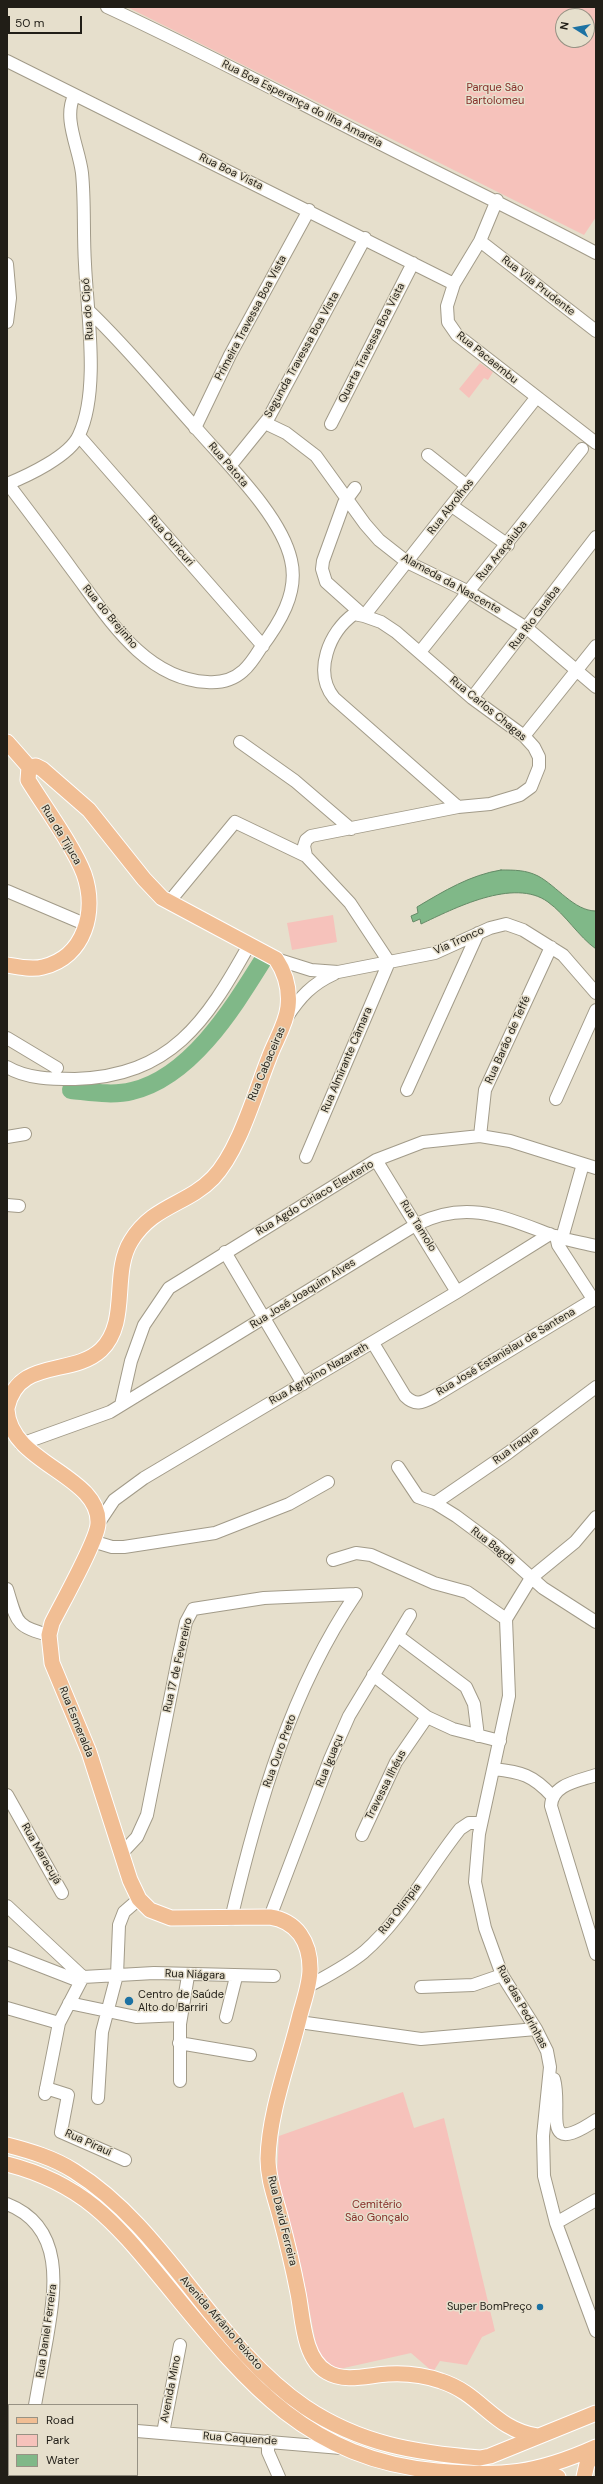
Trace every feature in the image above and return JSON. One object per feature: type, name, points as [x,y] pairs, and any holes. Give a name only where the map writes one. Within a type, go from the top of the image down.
[{"type":"main road","points":[[7,742],[29,767],[36,766],[42,770],[89,810],[144,879],[169,902],[276,959]]},
{"type":"main road","name":"Rua da Tijuca","points":[[7,965],[43,967],[64,959],[74,950],[87,925],[89,902],[85,876],[80,865],[28,780],[29,767]]},
{"type":"main road","name":"Rua Cabaceiras","points":[[7,1409],[13,1393],[20,1384],[31,1375],[91,1357],[109,1341],[116,1321],[125,1256],[137,1231],[154,1214],[204,1186],[221,1169],[236,1140],[286,1018],[288,983],[283,970],[276,959]]},
{"type":"main road","points":[[7,1409],[8,1422],[21,1444],[80,1488],[93,1505],[98,1524]]},
{"type":"main road","name":"Rua Esmeralda","points":[[98,1524],[92,1542],[52,1623],[49,1635],[52,1663],[89,1752],[122,1853],[139,1899]]},
{"type":"main road","name":"Rua David Ferreira","points":[[139,1899],[159,1915],[176,1918],[231,1919],[270,1917],[292,1924],[301,1935],[309,1959],[307,1987],[273,2122],[268,2161],[270,2178],[293,2267],[311,2355],[321,2368],[334,2376],[352,2377],[404,2374],[441,2381],[459,2388],[472,2397],[497,2420],[509,2428],[536,2436]]},
{"type":"main road","name":"Avenida Afrânio Peixoto","points":[[7,2145],[31,2151],[73,2170],[112,2200],[145,2234],[233,2341],[267,2376],[306,2408],[355,2433],[401,2449],[480,2458],[499,2452],[596,2412]]},
{"type":"main road","name":"Avenida Afrânio Peixoto","points":[[7,2164],[62,2183],[96,2206],[132,2243],[223,2353],[259,2392],[298,2422],[342,2448],[381,2461],[427,2470],[500,2474],[528,2471],[551,2465],[596,2447]]},
{"type":"main road","points":[[497,2420],[502,2432],[499,2452]]},
{"type":"main road","points":[[584,2477],[588,2464],[596,2451]]},
{"type":"main road","points":[[528,2471],[558,2477]]},
{"type":"street","name":"Rua Boa Esperança do Ilha Amareia","points":[[107,7],[175,39],[497,200],[596,253]]},
{"type":"street","name":"Rua Boa Vista","points":[[7,61],[74,96],[309,210],[454,284]]},
{"type":"street","name":"Rua do Cipó","points":[[74,96],[69,116],[82,175],[91,356],[90,379],[79,436]]},
{"type":"street","name":"Rua Pacaembu","points":[[497,200],[480,241],[454,284],[447,306],[446,316],[451,328],[457,335],[536,398],[596,443]]},
{"type":"street","name":"Primeira Travessa Boa Vista","points":[[195,428],[230,355],[309,210]]},
{"type":"street","name":"Segunda Travessa Boa Vista","points":[[230,466],[265,423],[365,238]]},
{"type":"street","name":"Rua Vila Prudente","points":[[480,241],[596,331]]},
{"type":"street","name":"Quarta Travessa Boa Vista","points":[[331,424],[413,263]]},
{"type":"street","points":[[7,264],[10,298],[7,322]]},
{"type":"street","name":"Rua Patota","points":[[88,310],[122,342],[195,428],[230,466],[277,528],[291,560],[294,577],[292,592],[278,623],[263,646]]},
{"type":"street","name":"Rua Abrolhos","points":[[364,616],[536,398]]},
{"type":"street","name":"Alameda da Nascente","points":[[265,423],[286,433],[316,456],[346,499],[379,540],[407,562],[469,592],[528,629],[578,670],[596,687]]},
{"type":"street","points":[[7,484],[41,467],[73,444],[79,436]]},
{"type":"street","name":"Rua Ouricuri","points":[[79,436],[263,646]]},
{"type":"street","name":"Rua Araçaiuba","points":[[420,652],[508,545],[582,449]]},
{"type":"street","points":[[428,455],[467,486]]},
{"type":"street","name":"Rua do Brejinho","points":[[7,484],[108,618],[135,648],[152,662],[186,679],[216,682],[230,679],[243,671],[263,646]]},
{"type":"street","name":"Rua Carlos Chagas","points":[[306,856],[304,846],[306,840],[311,836],[458,807],[490,804],[520,795],[531,787],[539,767],[539,757],[534,747],[524,736],[472,698],[420,652],[381,622],[364,616],[326,582],[322,569],[323,561],[346,499],[355,488]]},
{"type":"street","points":[[452,506],[508,545]]},
{"type":"street","name":"Rua Rio Guaiba","points":[[472,698],[528,629],[596,537]]},
{"type":"street","points":[[364,616],[354,614],[347,619],[331,643],[323,673],[328,690],[458,807]]},
{"type":"street","points":[[524,736],[596,646]]},
{"type":"street","points":[[240,742],[296,782],[351,829]]},
{"type":"street","points":[[169,902],[235,822],[306,856],[350,903],[388,962]]},
{"type":"street","points":[[7,891],[87,925]]},
{"type":"street","name":"Via Tronco","points":[[276,959],[311,970],[338,972],[435,953],[497,925],[513,926],[551,947],[572,964],[596,993]]},
{"type":"street","points":[[407,1090],[478,933]]},
{"type":"street","points":[[7,1067],[19,1074],[54,1079],[120,1073],[144,1066],[183,1040],[203,1017],[249,944]]},
{"type":"street","name":"Rua Barão de Teffé","points":[[480,1136],[485,1090],[551,947]]},
{"type":"street","name":"Rua Almirante Câmara","points":[[306,1157],[388,962]]},
{"type":"street","points":[[286,1018],[307,990],[318,981],[338,972]]},
{"type":"street","points":[[556,1098],[596,1010]]},
{"type":"street","points":[[7,1038],[57,1068]]},
{"type":"street","points":[[7,1137],[25,1134]]},
{"type":"street","name":"Rua Agdo Ciriaco Eleuterio","points":[[121,1406],[136,1343],[155,1306],[169,1288],[178,1281],[376,1160],[423,1142],[480,1136],[510,1141],[596,1168]]},
{"type":"street","name":"Rua Tamolo","points":[[376,1160],[458,1292]]},
{"type":"street","points":[[583,1164],[556,1236],[558,1245],[594,1299]]},
{"type":"street","name":"Rua José Joaquim Alves","points":[[21,1444],[94,1419],[121,1406],[417,1224],[440,1214],[470,1211],[513,1219],[556,1236],[596,1246]]},
{"type":"street","name":"Rua Agripino Nazareth","points":[[98,1524],[114,1500],[125,1490],[458,1292],[556,1236]]},
{"type":"street","points":[[225,1252],[303,1384]]},
{"type":"street","name":"Rua José Estanislau de Santena","points":[[373,1343],[405,1396],[415,1403],[429,1399],[594,1299]]},
{"type":"street","name":"Rua Iraque","points":[[435,1503],[508,1453],[596,1387]]},
{"type":"street","name":"Rua Bagda","points":[[398,1467],[418,1497],[435,1503],[495,1545],[531,1578],[565,1603],[596,1622]]},
{"type":"street","points":[[92,1542],[112,1547],[124,1547],[215,1532],[289,1504],[328,1482]]},
{"type":"street","points":[[333,1560],[356,1553],[371,1555],[434,1583],[467,1592],[506,1619],[531,1578],[575,1542],[596,1517]]},
{"type":"street","points":[[7,1589],[17,1620],[21,1625],[49,1635]]},
{"type":"street","name":"Rua 17 de Fevereiro","points":[[122,1853],[137,1837],[147,1815],[186,1622],[192,1609],[264,1598],[356,1594]]},
{"type":"street","name":"Rua Ouro Preto","points":[[231,1919],[268,1777],[286,1729],[323,1646],[356,1594]]},
{"type":"street","name":"Rua Iguaçu","points":[[270,1917],[330,1759],[348,1716],[410,1616]]},
{"type":"street","name":"Rua das Pedrinhas","points":[[506,1619],[508,1696],[500,1741],[481,1823],[476,1854],[476,1889],[485,1928],[502,1974],[536,2029],[546,2051],[550,2067],[543,2154],[547,2196],[596,2331]]},
{"type":"street","points":[[398,1636],[466,1687],[474,1704],[478,1736]]},
{"type":"street","points":[[373,1675],[427,1717],[453,1729],[500,1741]]},
{"type":"street","name":"Travessa Ilhéus","points":[[362,1835],[396,1762],[427,1717]]},
{"type":"street","points":[[494,1769],[514,1771],[534,1778],[552,1796]]},
{"type":"street","points":[[596,1775],[561,1787],[552,1796],[551,1806],[553,1820],[596,1954]]},
{"type":"street","name":"Rua Maracujá","points":[[7,1795],[62,1893]]},
{"type":"street","name":"Rua Olimpia","points":[[307,1987],[337,1970],[364,1952],[388,1927],[460,1829],[469,1823],[481,1823]]},
{"type":"street","points":[[98,2098],[102,2032],[106,2011],[117,1974],[119,1925],[124,1912],[139,1899]]},
{"type":"street","points":[[7,1906],[81,1979]]},
{"type":"street","points":[[7,1953],[81,1979],[117,1974]]},
{"type":"street","name":"Rua Niágara","points":[[117,1974],[154,1973],[188,1976],[236,1977],[274,1976]]},
{"type":"street","points":[[421,1987],[473,1985],[502,1974]]},
{"type":"street","points":[[180,2081],[179,2043],[181,2015],[188,1976]]},
{"type":"street","points":[[226,2017],[236,1977]]},
{"type":"street","points":[[7,2008],[59,2023],[81,1979]]},
{"type":"street","points":[[69,2003],[146,2018],[181,2015]]},
{"type":"street","points":[[299,2022],[421,2038],[536,2029]]},
{"type":"street","name":"Rua Pirauí","points":[[59,2023],[45,2091],[68,2095],[60,2132],[125,2160]]},
{"type":"street","points":[[179,2043],[250,2055]]},
{"type":"street","points":[[550,2067],[555,2084],[555,2119],[562,2134],[570,2135],[596,2120]]},
{"type":"street","points":[[556,2223],[596,2200]]},
{"type":"street","name":"Rua Daniel Ferreira","points":[[7,2204],[24,2214],[37,2226],[46,2241],[52,2257],[55,2276],[54,2298],[35,2404]]},
{"type":"street","name":"Avenida Mino","points":[[163,2434],[180,2345]]},
{"type":"street","name":"Rua Caquende","points":[[138,2431],[268,2440],[342,2448]]},
{"type":"street","points":[[268,2440],[268,2452],[279,2477]]},
{"type":"green space","name":"Parque São Bartolomeu","points":[[127,7],[596,7],[596,217],[584,235]]},
{"type":"green space","points":[[480,363],[493,372],[488,380],[484,378],[469,398],[459,389]]},
{"type":"green space","points":[[333,915],[337,942],[292,950],[287,923]]},
{"type":"green space","name":"Cemitério São Gonçalo","points":[[403,2092],[414,2128],[444,2118],[495,2331],[482,2337],[467,2365],[440,2361],[433,2372],[411,2353],[335,2370],[319,2360],[301,2265],[277,2176],[279,2136]]},
{"type":"water","points":[[501,870],[520,871],[534,874],[545,880],[573,903],[588,910],[596,911],[596,949],[583,938],[561,913],[548,902],[534,895],[518,893],[501,894],[466,904],[421,924],[420,919],[413,922],[411,916],[418,913],[417,907],[427,901],[468,880],[490,872]]},
{"type":"waterway","points":[[71,1090],[102,1093],[132,1091],[153,1083],[173,1071],[191,1056],[224,1019],[263,960]]},
{"type":"place","name":"Centro de Saúde Alto do Barriri","points":[[129,2001]]},
{"type":"place","name":"Super BomPreço","points":[[540,2307]]}]
